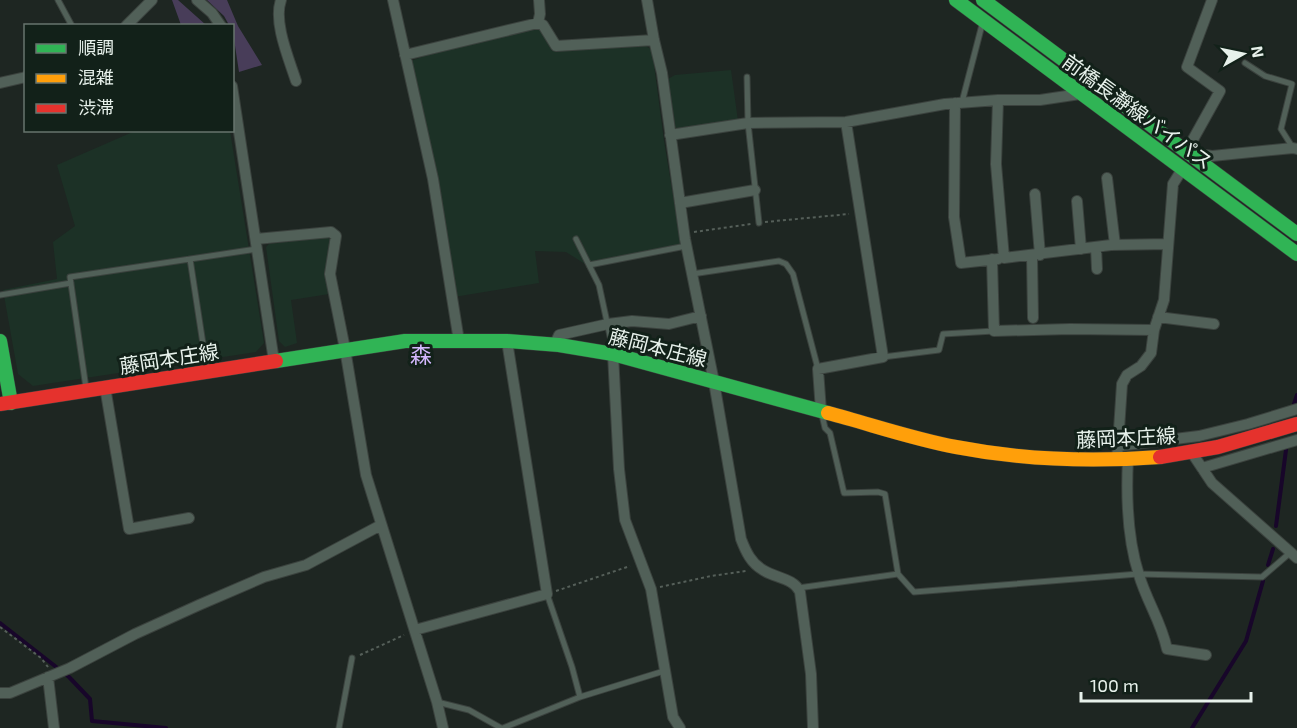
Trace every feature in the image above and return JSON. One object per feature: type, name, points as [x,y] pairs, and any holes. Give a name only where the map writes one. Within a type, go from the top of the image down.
[{"type":"main road","name":"前橋長瀞線バイパス","points":[[956,0],[1297,254]]},
{"type":"main road","name":"前橋長瀞線バイパス","points":[[987,1],[1297,234]]},
{"type":"main road","points":[[0,341],[5,403]]},
{"type":"main road","name":"藤岡本庄線","points":[[5,403],[405,341],[507,341],[555,344],[614,354],[954,447],[1000,455],[1059,460],[1192,453],[1297,424]]},
{"type":"street","points":[[128,24],[152,0]]},
{"type":"street","points":[[197,0],[212,13],[220,24]]},
{"type":"street","points":[[281,0],[278,17],[296,81]]},
{"type":"street","points":[[393,0],[433,179],[459,341]]},
{"type":"street","points":[[537,23],[540,14],[539,0]]},
{"type":"street","points":[[647,0],[662,74],[686,246],[714,382],[741,539],[747,555],[756,566],[765,572],[793,582],[798,588],[803,608],[811,674],[813,728]]},
{"type":"street","points":[[1212,0],[1187,68],[1220,91],[1186,152],[1212,156],[1295,148]]},
{"type":"street","points":[[405,55],[537,23],[543,25],[556,45],[654,39]]},
{"type":"street","points":[[0,83],[24,77]]},
{"type":"street","points":[[670,135],[748,123],[846,122],[959,103],[1040,100],[1080,94]]},
{"type":"street","points":[[234,99],[274,361]]},
{"type":"street","points":[[998,100],[996,164],[1004,258]]},
{"type":"street","points":[[959,103],[954,217],[961,263],[1115,245],[1168,244]]},
{"type":"street","points":[[821,411],[818,369],[883,357],[846,122]]},
{"type":"street","points":[[1183,168],[1173,184],[1164,300],[1154,330],[1151,353],[1141,366],[1127,375],[1122,384],[1121,455],[1130,536],[1138,574],[1162,628],[1167,649],[1206,655]]},
{"type":"street","points":[[1107,178],[1115,245]]},
{"type":"street","points":[[680,203],[755,190]]},
{"type":"street","points":[[1033,318],[1036,255],[1035,194]]},
{"type":"street","points":[[1077,201],[1081,249]]},
{"type":"street","points":[[256,244],[331,232],[336,236],[330,274],[366,475],[437,702],[443,728]]},
{"type":"street","points":[[1096,247],[1096,269]]},
{"type":"street","points":[[992,260],[994,331],[1154,330]]},
{"type":"street","points":[[555,344],[559,335],[608,324],[632,321],[669,324],[701,316]]},
{"type":"street","points":[[1158,317],[1214,324]]},
{"type":"street","points":[[415,630],[547,594],[507,341]]},
{"type":"street","points":[[614,354],[619,469],[625,520],[651,589],[673,717],[680,728]]},
{"type":"street","points":[[105,387],[129,529],[189,518]]},
{"type":"street","points":[[1121,455],[1248,424],[1297,409]]},
{"type":"street","points":[[1202,468],[1297,440]]},
{"type":"street","points":[[1192,453],[1212,483],[1294,555]]},
{"type":"street","points":[[0,693],[10,693],[51,676],[199,605],[264,577],[306,565],[381,525]]},
{"type":"street","points":[[51,676],[54,728]]},
{"type":"lane","points":[[58,0],[71,24]]},
{"type":"lane","points":[[959,103],[973,66],[983,19]]},
{"type":"lane","points":[[1245,63],[1265,76],[1292,84],[1281,129],[1295,148]]},
{"type":"lane","points":[[747,77],[748,123],[759,223]]},
{"type":"lane","points":[[576,239],[599,285],[614,354]]},
{"type":"lane","points":[[87,390],[70,277],[190,259],[256,244]]},
{"type":"lane","points":[[589,265],[686,246]]},
{"type":"lane","points":[[190,259],[208,371]]},
{"type":"lane","points":[[692,274],[779,261],[786,264],[793,274],[818,369]]},
{"type":"lane","points":[[0,295],[71,283]]},
{"type":"lane","points":[[883,357],[939,350],[943,334],[994,331]]},
{"type":"lane","points":[[821,411],[825,428],[830,433],[844,493],[878,492],[885,494],[898,574],[914,592],[1138,574],[1262,577],[1294,555]]},
{"type":"lane","points":[[798,588],[898,574]]},
{"type":"lane","points":[[547,594],[580,697]]},
{"type":"lane","points":[[339,728],[352,658]]},
{"type":"lane","points":[[437,702],[469,711],[502,728],[580,697],[664,671]]},
{"type":"path","points":[[684,233],[861,213]]},
{"type":"path","points":[[547,594],[641,562]]},
{"type":"path","points":[[651,589],[701,578],[744,572],[756,566]]},
{"type":"path","points":[[0,627],[41,658],[51,676]]},
{"type":"path","points":[[352,658],[415,630]]},
{"type":"shaded area","points":[[172,0],[178,0],[205,24],[181,24]]},
{"type":"shaded area","points":[[207,0],[227,0],[238,26],[262,65],[239,72],[234,24],[228,24],[224,16]]},
{"type":"shaded area","points":[[539,26],[552,51],[643,44],[652,50],[681,244],[585,264],[566,252],[535,251],[539,283],[454,297],[411,61],[435,52]]},
{"type":"shaded area","points":[[731,70],[738,121],[676,131],[668,79],[675,75]]},
{"type":"shaded area","points":[[133,132],[230,132],[264,343],[256,352],[33,386],[18,374],[3,290],[57,279],[53,242],[75,226],[57,165]]},
{"type":"shaded area","points":[[328,237],[331,241],[329,294],[291,300],[297,343],[285,347],[279,341],[266,247],[269,244]]},
{"type":"waterway","points":[[1294,404],[1297,395]]},
{"type":"waterway","points":[[1276,526],[1286,450]]},
{"type":"waterway","points":[[1268,565],[1273,549]]},
{"type":"waterway","points":[[1192,728],[1246,641],[1263,581]]},
{"type":"waterway","points":[[0,623],[69,677],[90,699],[92,721],[166,728]]},
{"type":"traffic: fast","points":[[956,0],[1297,254]]},
{"type":"traffic: fast","points":[[983,0],[1297,234]]},
{"type":"traffic: fast","points":[[0,341],[11,403]]},
{"type":"traffic: fast","points":[[276,361],[405,341],[507,341],[559,345],[613,354],[828,413]]},
{"type":"traffic: slow","points":[[828,413],[940,444],[1007,455],[1083,459],[1160,457]]},
{"type":"traffic: jam","points":[[0,404],[276,361]]},
{"type":"traffic: jam","points":[[1160,457],[1218,447],[1297,424]]},
{"type":"district","name":"森","points":[[421,354]]}]
